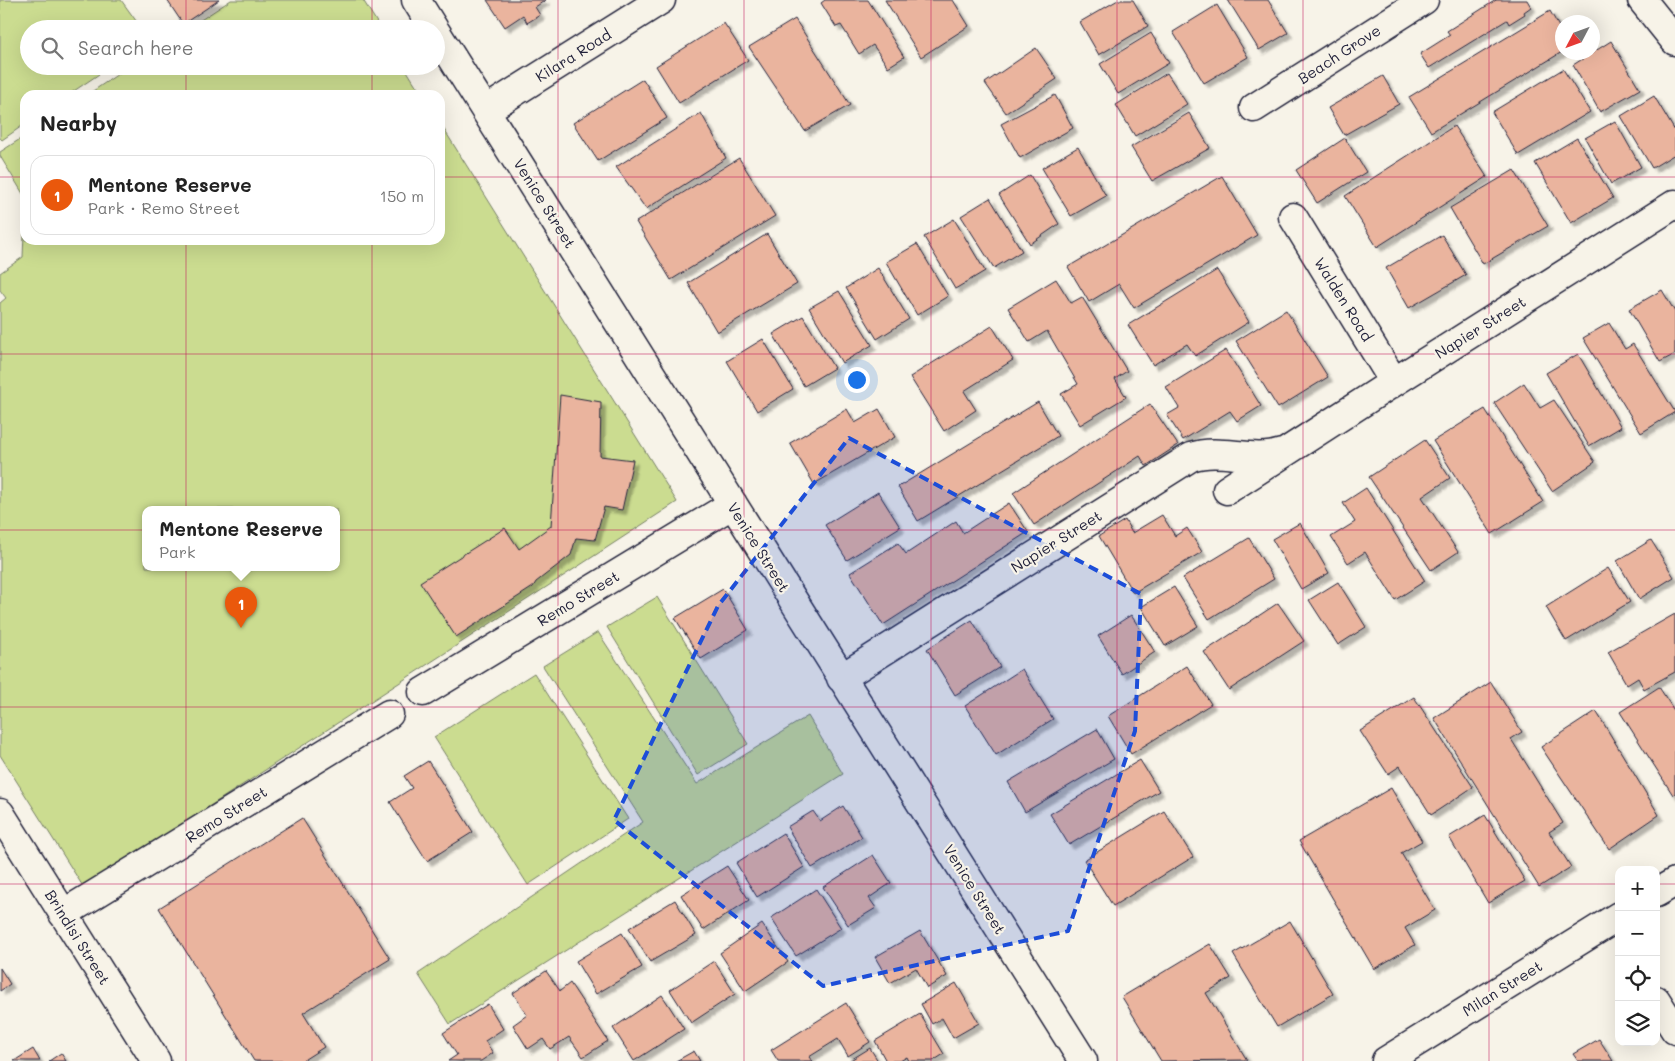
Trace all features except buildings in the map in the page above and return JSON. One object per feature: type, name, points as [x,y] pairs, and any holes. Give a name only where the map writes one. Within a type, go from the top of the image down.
[{"type":"street","points":[[416,0],[428,20]]},
{"type":"street","name":"Kilara Road","points":[[486,110],[661,0]]},
{"type":"street","name":"Beach Grove","points":[[1254,108],[1424,0]]},
{"type":"street","points":[[1642,0],[1675,41]]},
{"type":"street","name":"Venice Street","points":[[445,46],[1083,1061]]},
{"type":"street","name":"Napier Street","points":[[1227,490],[1675,204]]},
{"type":"street","name":"Walden Road","points":[[1293,217],[1394,382]]},
{"type":"street","name":"Napier Street","points":[[841,678],[1183,461],[1198,455],[1212,453],[1263,457],[1286,452]]},
{"type":"street","name":"Remo Street","points":[[423,692],[733,504]]},
{"type":"street","name":"Remo Street","points":[[63,914],[389,714]]},
{"type":"street","name":"Brindisi Street","points":[[0,813],[156,1061]]},
{"type":"street","points":[[1660,891],[1675,882]]},
{"type":"street","name":"Milan Street","points":[[1386,1061],[1615,926]]},
{"type":"street","points":[[1657,1001],[1675,1030]]},
{"type":"highlighted area","points":[[849,438],[1141,594],[1135,731],[1068,931],[823,986],[614,820],[718,606]]},
{"type":"green space","points":[[0,0],[121,0],[135,20],[20,20],[20,75],[98,75],[75,90],[20,90],[20,127],[2,140],[0,138]]},
{"type":"green space","points":[[231,0],[363,0],[375,20],[201,20]]},
{"type":"green space","points":[[117,75],[410,75],[419,90],[94,90]]},
{"type":"green space","points":[[445,131],[677,502],[84,888],[0,755],[0,303],[6,298],[0,290],[0,273],[23,257],[24,245],[445,245]]},
{"type":"green space","points":[[20,139],[20,189],[0,156],[0,152]]},
{"type":"green space","points":[[657,597],[748,744],[698,775],[607,627]]},
{"type":"green space","points":[[598,632],[697,784],[808,716],[843,774],[450,1024],[418,974],[643,822],[543,666]]},
{"type":"green space","points":[[534,673],[628,819],[528,885],[434,737]]},
{"type":"place","name":"Mentone Reserve","points":[[241,628]]}]
